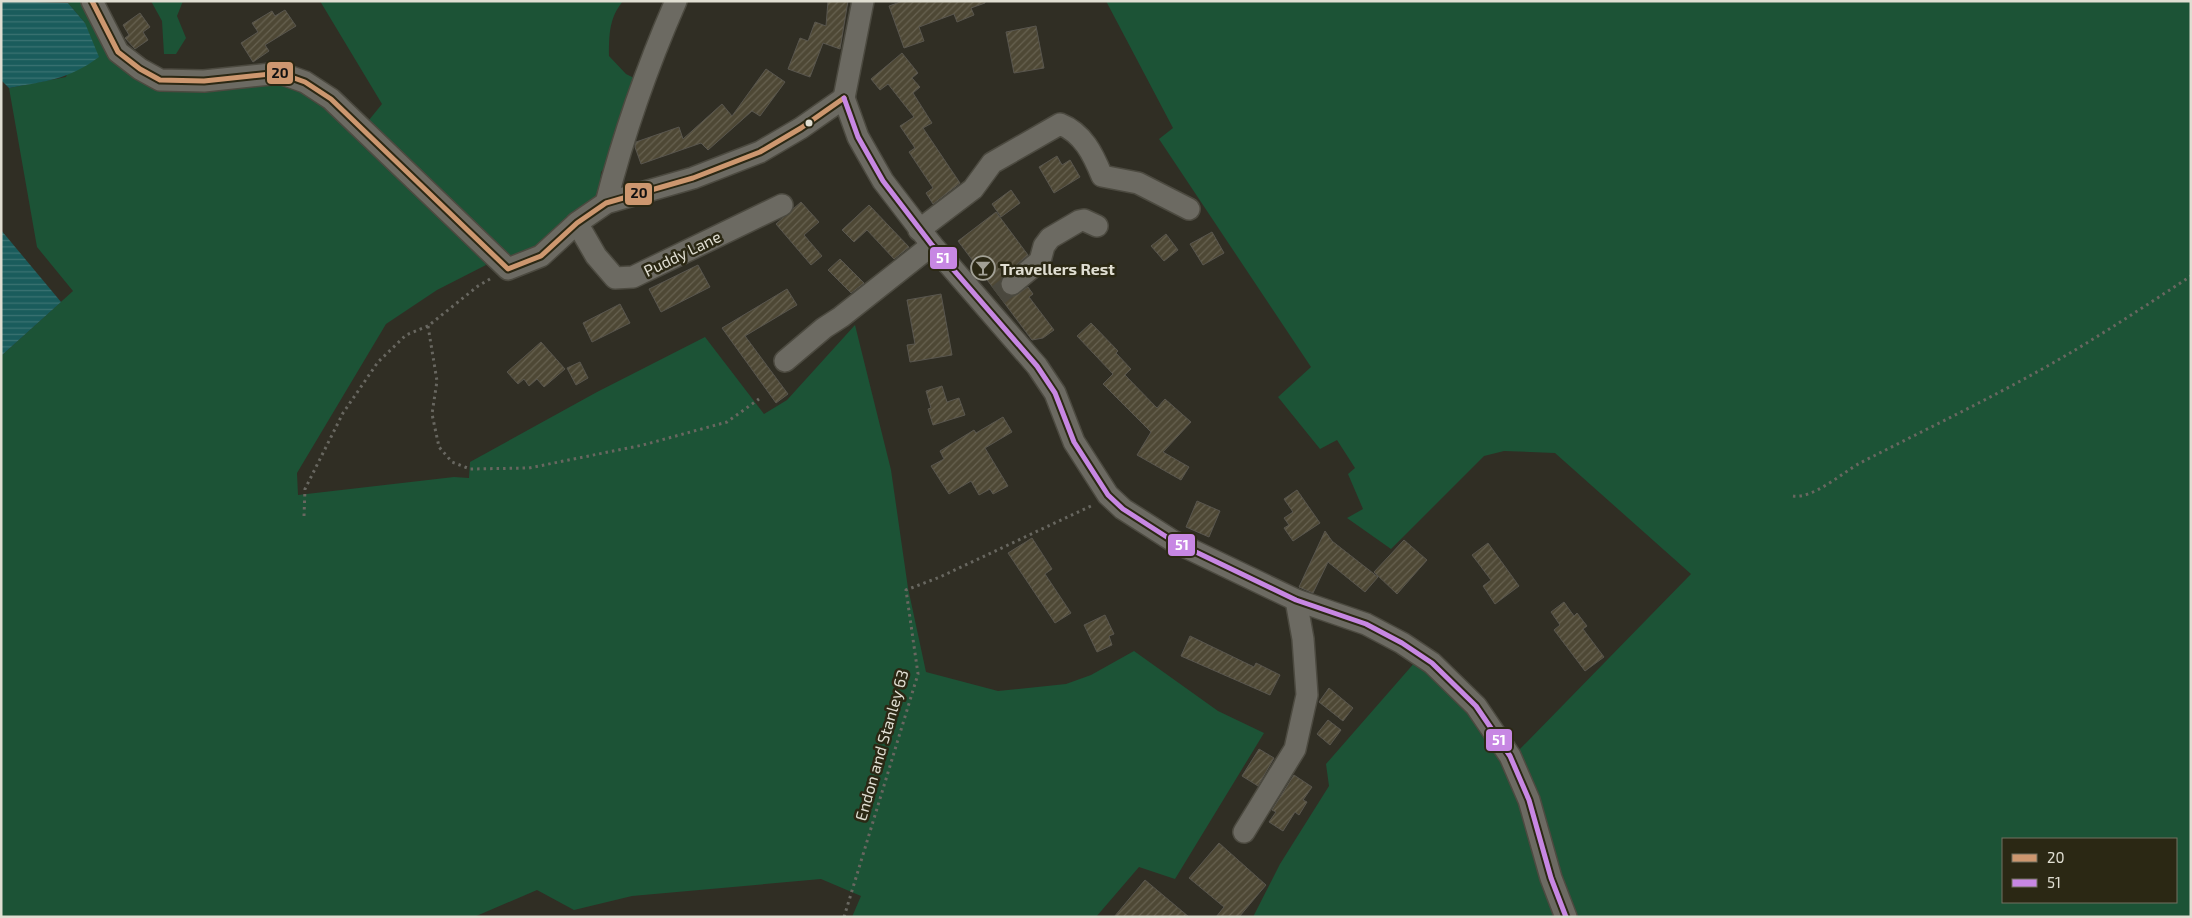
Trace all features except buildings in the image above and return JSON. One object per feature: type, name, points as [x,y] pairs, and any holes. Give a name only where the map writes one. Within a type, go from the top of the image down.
[{"type":"street","points":[[92,1],[118,52],[160,80],[204,81],[280,73],[305,82],[331,99],[508,270],[541,256],[577,222],[606,203],[693,178],[760,152],[801,128],[844,98]]},
{"type":"street","points":[[606,203],[622,138],[676,1]]},
{"type":"street","points":[[863,1],[844,98],[858,137],[882,181],[926,237],[998,295],[1055,393],[1074,442],[1108,495],[1123,509],[1173,541],[1296,600],[1366,624],[1402,643],[1432,663],[1476,706],[1510,756],[1529,800],[1551,878],[1566,917]]},
{"type":"street","points":[[785,361],[824,328],[841,318],[926,237],[974,189],[992,163],[1060,124],[1071,128],[1092,151],[1102,176],[1138,183],[1189,210]]},
{"type":"street","name":"Puddy Lane","points":[[577,222],[596,256],[615,278],[633,277],[782,205]]},
{"type":"street","points":[[998,295],[1040,261],[1044,246],[1050,238],[1079,221],[1084,220],[1098,226]]},
{"type":"street","points":[[1244,832],[1295,749],[1307,695],[1303,639],[1296,600]]},
{"type":"path","points":[[304,516],[305,489],[343,413],[378,362],[406,335],[428,326],[478,286],[508,270]]},
{"type":"path","points":[[1793,496],[1800,497],[1810,493],[1857,465],[1995,394],[2085,344],[2191,276]]},
{"type":"path","points":[[428,326],[437,381],[432,414],[439,447],[452,462],[470,470],[528,468],[643,445],[726,422],[759,400]]},
{"type":"path","name":"Endon and Stanley 63","points":[[844,917],[918,674],[906,590],[940,577],[1091,506],[1108,495]]},
{"type":"green space","points":[[86,1],[133,74],[281,80],[308,90],[481,251],[486,265],[437,290],[386,324],[297,473],[298,495],[454,477],[469,478],[470,462],[597,392],[705,337],[764,414],[787,400],[855,325],[891,470],[908,588],[926,672],[998,691],[1066,684],[1091,675],[1134,651],[1218,711],[1264,733],[1175,879],[1139,867],[1096,917],[852,917],[861,896],[821,879],[632,896],[574,910],[537,890],[474,917],[1,917],[1,356],[73,291],[37,247],[9,88],[66,77],[85,23],[68,3]]},
{"type":"green space","points":[[151,1],[183,1],[177,16],[186,38],[176,54],[164,54],[162,21]]},
{"type":"green space","points":[[320,1],[623,1],[612,20],[609,56],[626,74],[636,79],[610,160],[601,172],[598,198],[563,230],[521,257],[505,254],[482,235],[425,174],[369,120],[382,104]]},
{"type":"green space","points":[[1106,1],[2191,1],[2191,917],[1575,917],[1555,867],[1536,793],[1519,750],[1691,574],[1555,453],[1504,451],[1484,456],[1391,549],[1347,518],[1363,509],[1348,474],[1355,468],[1337,440],[1320,449],[1278,397],[1311,367],[1159,139],[1173,128]]},
{"type":"green space","points":[[1416,661],[1464,702],[1494,745],[1525,807],[1558,917],[1253,917],[1280,864],[1329,786],[1326,764]]},
{"type":"water","points":[[1,1],[68,3],[85,23],[99,57],[88,65],[67,75],[9,88],[1,80]]},
{"type":"water","points":[[1,230],[61,302],[1,356]]},
{"type":"tunnel","points":[[998,295],[1012,284]]},
{"type":"transit line","name":"20","points":[[92,1],[118,52],[140,69],[160,80],[204,81],[280,73],[305,82],[331,99],[508,269],[541,256],[577,223],[606,203],[693,178],[760,152],[801,128],[844,98]]},
{"type":"transit line","name":"51","points":[[844,98],[858,137],[883,181],[932,245],[1037,366],[1055,393],[1074,442],[1108,495],[1123,509],[1173,541],[1296,600],[1366,624],[1402,643],[1432,663],[1476,706],[1510,756],[1529,800],[1551,878],[1566,917]]},
{"type":"place","name":"Travellers Rest","points":[[983,268]]}]
